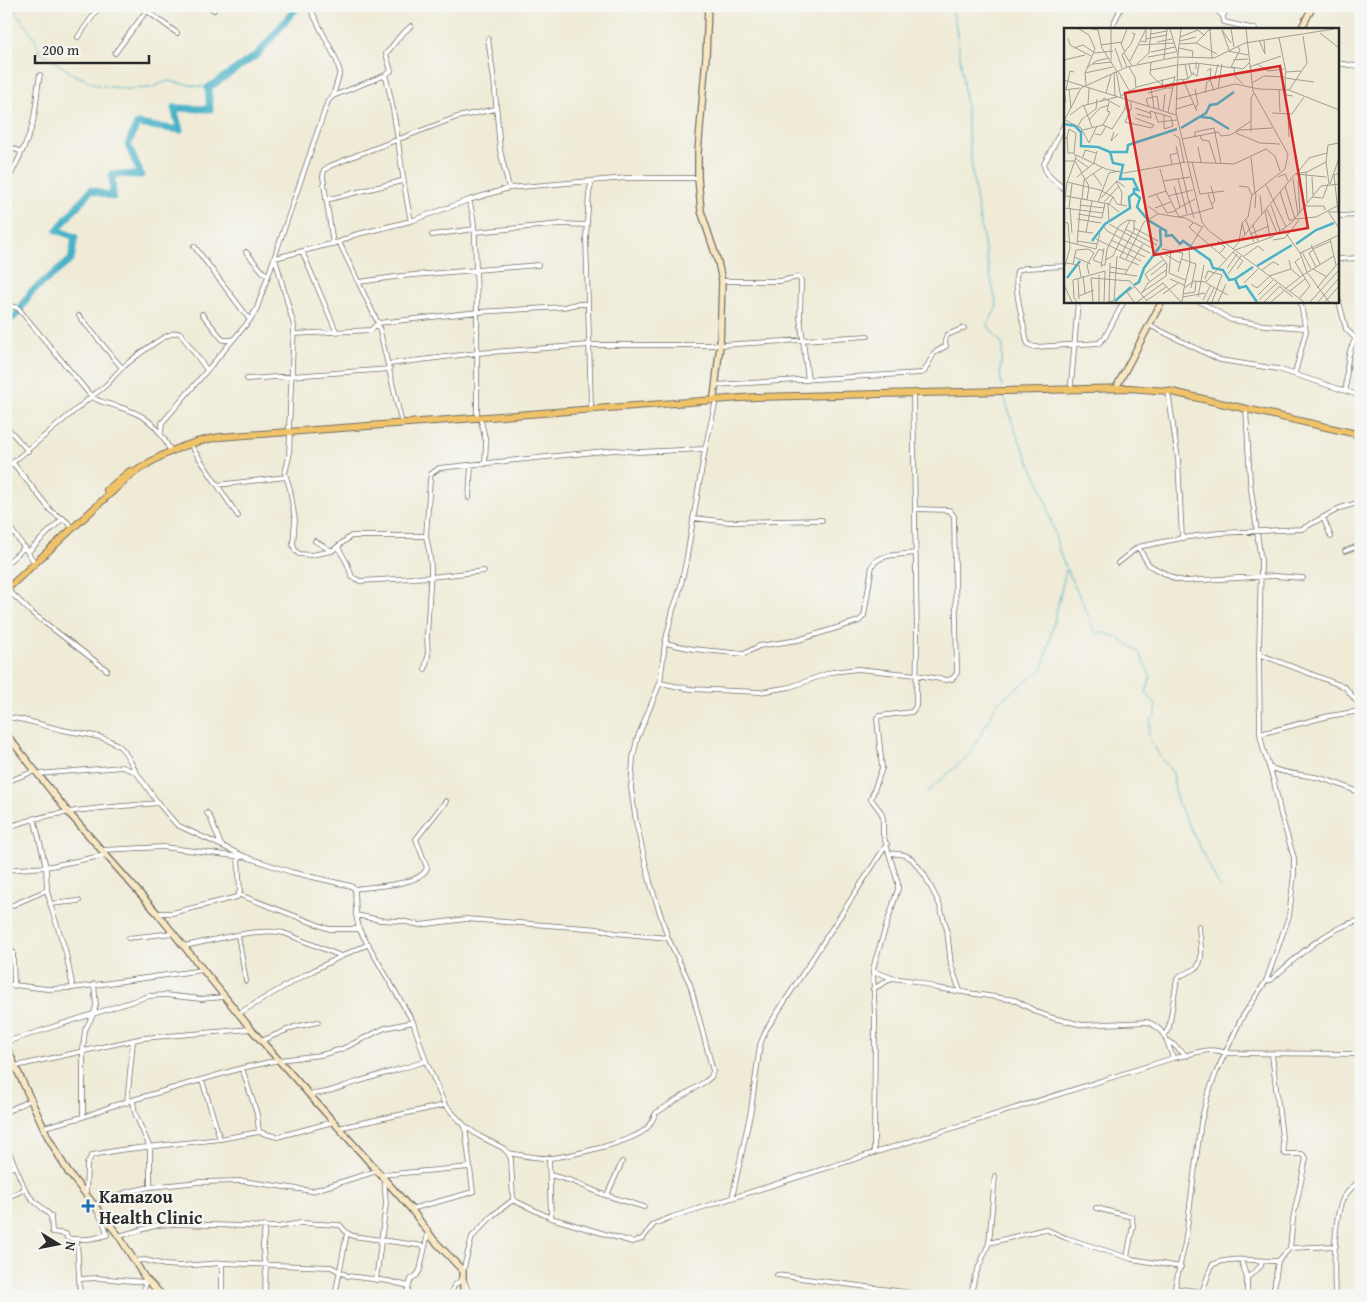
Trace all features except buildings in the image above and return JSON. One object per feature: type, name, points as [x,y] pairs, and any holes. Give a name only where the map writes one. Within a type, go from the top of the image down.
[{"type":"main road","points":[[7,588],[33,560],[122,476],[169,448],[192,440],[220,434],[764,394],[1071,384],[1158,386],[1195,393],[1361,433]]},
{"type":"main road","points":[[572,409],[591,406],[755,397],[1110,388],[1168,391],[1361,433]]},
{"type":"main road","points":[[7,588],[128,477],[156,458],[190,444],[220,436],[290,429],[479,416]]},
{"type":"street","points":[[78,37],[100,6]]},
{"type":"street","points":[[115,53],[150,6]]},
{"type":"street","points":[[209,6],[214,10]]},
{"type":"street","points":[[309,6],[336,58],[340,72],[333,96]]},
{"type":"street","points":[[508,1153],[549,1158],[576,1154],[637,1135],[648,1128],[650,1121],[656,1114],[711,1077],[712,1071],[690,984],[668,938],[650,882],[636,822],[631,788],[633,758],[637,740],[660,683],[665,643],[681,585],[704,449],[715,399],[720,345],[722,281],[718,262],[701,211],[698,178],[698,152],[708,6]]},
{"type":"street","points":[[1111,28],[1122,6]]},
{"type":"street","points":[[1211,6],[1223,16],[1223,20],[1226,23],[1250,28]]},
{"type":"street","points":[[1223,16],[1228,6]]},
{"type":"street","points":[[1302,28],[1313,6]]},
{"type":"street","points":[[1359,6],[1361,12]]},
{"type":"street","points":[[147,11],[177,33]]},
{"type":"street","points":[[161,432],[162,423],[250,320],[257,308],[328,101],[333,96],[384,76],[391,71],[386,54],[400,36],[411,26]]},
{"type":"street","points":[[488,39],[494,80],[500,150],[509,188]]},
{"type":"street","points":[[1340,63],[1361,67]]},
{"type":"street","points":[[6,184],[22,152],[34,119],[40,76]]},
{"type":"street","points":[[384,76],[391,94],[399,140],[402,181],[411,221]]},
{"type":"street","points":[[333,244],[322,177],[324,170],[330,166],[457,118],[496,109]]},
{"type":"street","points":[[1064,125],[1044,164],[1044,168],[1064,188]]},
{"type":"street","points":[[6,146],[22,152]]},
{"type":"street","points":[[275,258],[333,244],[354,235],[411,221],[509,188],[626,178],[698,178]]},
{"type":"street","points":[[326,200],[402,181]]},
{"type":"street","points":[[591,406],[587,304],[587,225],[589,193],[592,181]]},
{"type":"street","points":[[583,182],[589,193]]},
{"type":"street","points":[[469,200],[473,212],[478,312],[479,416],[486,442],[486,464]]},
{"type":"street","points":[[1340,216],[1361,216]]},
{"type":"street","points":[[432,235],[561,224],[587,225]]},
{"type":"street","points":[[339,242],[378,323],[401,420]]},
{"type":"street","points":[[194,246],[250,320]]},
{"type":"street","points":[[302,251],[336,332]]},
{"type":"street","points":[[246,252],[263,272],[268,275]]},
{"type":"street","points":[[275,258],[294,326],[289,457],[286,477],[290,488],[295,520],[293,545],[295,550],[305,556],[332,550],[351,536],[426,536]]},
{"type":"street","points":[[1340,259],[1361,258]]},
{"type":"street","points":[[359,282],[402,276],[538,265]]},
{"type":"street","points":[[1064,266],[1020,269],[1017,271],[1016,279],[1024,324],[1030,345],[1035,347],[1094,344],[1102,341],[1123,302]]},
{"type":"street","points":[[722,281],[780,281],[799,277],[801,281],[800,317],[808,380]]},
{"type":"street","points":[[1071,384],[1078,302]]},
{"type":"street","points":[[1118,384],[1161,302]]},
{"type":"street","points":[[1201,302],[1231,320],[1305,328]]},
{"type":"street","points":[[1295,373],[1304,343],[1305,328],[1300,302]]},
{"type":"street","points":[[1339,302],[1346,329],[1355,338]]},
{"type":"street","points":[[294,334],[353,332],[371,330],[378,323],[478,312],[587,304]]},
{"type":"street","points":[[6,305],[19,310],[91,396],[100,402],[135,412],[143,417],[161,432],[169,448]]},
{"type":"street","points":[[202,314],[223,340],[233,340]]},
{"type":"street","points":[[79,316],[122,368]]},
{"type":"street","points":[[1149,325],[1220,360],[1295,373],[1361,396]]},
{"type":"street","points":[[715,385],[921,373],[924,372],[934,353],[946,346],[944,341],[947,335],[964,328]]},
{"type":"street","points":[[6,468],[104,387],[122,368],[151,346],[177,332],[207,370]]},
{"type":"street","points":[[1346,391],[1348,362],[1355,338],[1361,333]]},
{"type":"street","points":[[247,379],[389,366],[477,353],[589,345],[720,345],[868,336]]},
{"type":"street","points":[[1168,391],[1178,459],[1182,538]]},
{"type":"street","points":[[874,1153],[875,1017],[873,971],[898,889],[898,878],[883,834],[881,812],[871,799],[882,768],[877,718],[879,716],[907,713],[915,709],[913,393]]},
{"type":"street","points":[[1173,1296],[1186,1243],[1201,1122],[1207,1097],[1241,1019],[1266,981],[1289,916],[1294,874],[1294,858],[1260,734],[1261,561],[1250,482],[1246,408]]},
{"type":"street","points":[[6,426],[28,451]]},
{"type":"street","points":[[190,444],[238,516]]},
{"type":"street","points":[[425,669],[428,656],[427,634],[430,577],[430,556],[426,536],[431,474],[438,468],[615,450],[641,452],[704,449]]},
{"type":"street","points":[[13,463],[51,512],[63,518],[70,525]]},
{"type":"street","points":[[469,498],[471,465]]},
{"type":"street","points":[[218,485],[286,477]]},
{"type":"street","points":[[1118,563],[1138,547],[1182,538],[1218,533],[1302,529],[1345,506],[1361,502]]},
{"type":"street","points":[[660,683],[690,690],[760,692],[790,688],[832,672],[867,670],[946,680],[952,679],[957,673],[954,516],[949,510],[914,509]]},
{"type":"street","points":[[1323,517],[1331,537]]},
{"type":"street","points":[[6,564],[27,550],[63,518]]},
{"type":"street","points":[[693,518],[730,522],[822,520]]},
{"type":"street","points":[[6,522],[33,560]]},
{"type":"street","points":[[315,541],[332,550]]},
{"type":"street","points":[[1345,550],[1361,545]]},
{"type":"street","points":[[338,547],[347,563],[352,578],[360,581],[430,577],[484,571]]},
{"type":"street","points":[[1138,547],[1149,565],[1175,579],[1184,581],[1260,577],[1304,578]]},
{"type":"street","points":[[665,643],[693,649],[744,654],[759,646],[798,640],[859,621],[864,616],[874,562],[883,557],[915,553]]},
{"type":"street","points":[[7,588],[32,613],[107,670]]},
{"type":"street","points":[[1259,654],[1345,687],[1361,707]]},
{"type":"street","points":[[1260,734],[1329,716],[1361,711]]},
{"type":"street","points":[[6,717],[46,724],[117,744],[122,748],[158,803],[177,825],[246,857],[291,872],[352,886],[355,889],[400,884],[423,874],[426,868],[416,838],[446,801]]},
{"type":"street","points":[[7,738],[68,812],[157,913],[261,1041],[411,1209],[428,1233],[463,1274],[470,1296]]},
{"type":"street","points":[[6,782],[36,772],[122,767],[136,772]]},
{"type":"street","points":[[1269,767],[1285,773],[1330,781],[1361,793]]},
{"type":"street","points":[[6,828],[34,818],[68,812],[158,803]]},
{"type":"street","points":[[207,813],[221,846]]},
{"type":"street","points":[[34,818],[46,866],[47,890],[50,904],[65,949],[73,988]]},
{"type":"street","points":[[732,1198],[751,1110],[760,1044],[766,1030],[887,844]]},
{"type":"street","points":[[6,870],[46,866],[104,852],[163,846],[246,857]]},
{"type":"street","points":[[890,853],[905,855],[912,859],[924,874],[935,896],[947,930],[951,965],[960,991]]},
{"type":"street","points":[[238,856],[240,895]]},
{"type":"street","points":[[355,889],[356,915],[359,929],[413,1022],[426,1061],[445,1105],[465,1126],[479,1136],[503,1148],[508,1153],[511,1159],[513,1200]]},
{"type":"street","points":[[6,908],[47,890]]},
{"type":"street","points":[[157,913],[172,912],[240,895],[329,929],[359,929]]},
{"type":"street","points":[[50,904],[79,901]]},
{"type":"street","points":[[356,915],[420,925],[466,919],[600,929],[615,934],[668,938]]},
{"type":"street","points":[[1266,981],[1271,980],[1309,946],[1350,922],[1361,920]]},
{"type":"street","points":[[1165,1035],[1169,1026],[1177,979],[1198,966],[1200,959],[1199,926]]},
{"type":"street","points":[[184,946],[238,934],[279,932],[342,956]]},
{"type":"street","points":[[128,938],[173,933]]},
{"type":"street","points":[[238,934],[246,981]]},
{"type":"street","points":[[238,1014],[285,985],[369,944]]},
{"type":"street","points":[[65,949],[71,947]]},
{"type":"street","points":[[13,952],[14,986]]},
{"type":"street","points":[[6,984],[47,989],[73,988],[202,970]]},
{"type":"street","points":[[873,971],[892,978],[915,981],[936,988],[1015,1000],[1037,1012],[1074,1024],[1147,1022],[1154,1024],[1165,1035],[1174,1058]]},
{"type":"street","points":[[873,989],[892,978]]},
{"type":"street","points":[[83,1117],[83,1050],[85,1030],[96,1005],[94,984]]},
{"type":"street","points":[[6,1042],[94,1013],[154,996],[224,997]]},
{"type":"street","points":[[261,1041],[294,1026],[318,1022]]},
{"type":"street","points":[[44,1127],[83,1117],[242,1068],[279,1060],[321,1055],[342,1049],[385,1028],[413,1022]]},
{"type":"street","points":[[16,1066],[83,1050],[163,1036],[251,1029]]},
{"type":"street","points":[[1167,1040],[1187,1056]]},
{"type":"street","points":[[127,1103],[133,1042]]},
{"type":"street","points":[[6,1046],[44,1127],[68,1172],[119,1236],[145,1280],[163,1296]]},
{"type":"street","points":[[513,1200],[551,1218],[637,1242],[642,1239],[654,1224],[661,1220],[1174,1058],[1187,1056],[1201,1050],[1221,1051],[1226,1054],[1361,1054]]},
{"type":"street","points":[[1272,1055],[1284,1153],[1302,1154],[1306,1158],[1293,1219],[1290,1248],[1278,1261],[1273,1296]]},
{"type":"street","points":[[309,1094],[326,1094],[354,1083],[426,1061]]},
{"type":"street","points":[[242,1068],[257,1114],[259,1132]]},
{"type":"street","points":[[202,1080],[220,1139]]},
{"type":"street","points":[[6,1112],[32,1099]]},
{"type":"street","points":[[133,1101],[135,1113],[150,1148],[150,1187]]},
{"type":"street","points":[[338,1128],[445,1105]]},
{"type":"street","points":[[86,1195],[87,1164],[92,1156],[120,1150],[220,1139],[259,1132],[277,1137],[333,1122]]},
{"type":"street","points":[[411,1209],[471,1194],[474,1190],[465,1126]]},
{"type":"street","points":[[6,1145],[30,1198],[51,1216],[52,1232],[66,1234],[67,1238],[77,1240],[107,1235],[106,1225],[100,1218],[94,1205]]},
{"type":"street","points":[[549,1158],[551,1218]]},
{"type":"street","points":[[607,1196],[622,1162]]},
{"type":"street","points":[[6,1171],[14,1166]]},
{"type":"street","points":[[94,1205],[127,1192],[150,1187],[199,1182],[243,1181],[312,1191],[380,1175],[470,1167]]},
{"type":"street","points":[[376,1280],[383,1240],[386,1204],[380,1175]]},
{"type":"street","points":[[550,1175],[572,1181],[607,1196],[644,1207]]},
{"type":"street","points":[[968,1296],[971,1294],[975,1276],[989,1243],[995,1176]]},
{"type":"street","points":[[1335,1296],[1337,1221],[1343,1198],[1361,1180]]},
{"type":"street","points":[[6,1198],[25,1189]]},
{"type":"street","points":[[463,1296],[463,1274],[472,1237],[493,1215],[513,1200]]},
{"type":"street","points":[[1096,1208],[1127,1214],[1132,1217],[1133,1226],[1127,1257]]},
{"type":"street","points":[[119,1236],[158,1225],[277,1227],[301,1223],[341,1226],[347,1233],[353,1236],[424,1246]]},
{"type":"street","points":[[265,1296],[263,1245],[266,1226]]},
{"type":"street","points":[[989,1243],[1045,1229],[1066,1238],[1127,1257],[1181,1267]]},
{"type":"street","points":[[335,1296],[347,1233]]},
{"type":"street","points":[[406,1296],[411,1279],[420,1270],[428,1233]]},
{"type":"street","points":[[77,1240],[80,1296]]},
{"type":"street","points":[[1290,1248],[1336,1246]]},
{"type":"street","points":[[1175,1288],[1202,1292],[1212,1265],[1218,1261],[1244,1259],[1278,1261]]},
{"type":"street","points":[[134,1261],[145,1260],[179,1266],[265,1264],[331,1267],[348,1276],[409,1286]]},
{"type":"street","points":[[1241,1260],[1247,1278],[1247,1296]]},
{"type":"street","points":[[1247,1278],[1261,1266],[1262,1261]]},
{"type":"street","points":[[222,1264],[222,1296]]},
{"type":"street","points":[[450,1296],[463,1274]]},
{"type":"street","points":[[777,1275],[935,1296]]},
{"type":"street","points":[[80,1279],[145,1280]]},
{"type":"street","points":[[144,1296],[145,1280]]},
{"type":"street","points":[[1274,1287],[1280,1296]]},
{"type":"waterway","points":[[12,6],[33,35],[40,51],[71,73],[97,85],[128,89],[151,88],[167,81],[208,88]]},
{"type":"waterway","points":[[6,324],[18,313],[31,292],[71,260],[75,237],[57,230],[91,190],[113,197],[112,174],[141,175],[128,145],[137,124],[180,130],[174,108],[210,109],[208,88],[258,54],[298,6]]},
{"type":"waterway","points":[[952,6],[959,50],[974,184],[984,246],[997,307],[987,325],[1003,345],[1000,374],[1002,387]]},
{"type":"waterway","points":[[1003,394],[1016,433],[1043,491],[1061,557],[1094,631],[1115,636],[1139,652],[1151,677],[1146,693],[1155,703],[1156,714],[1151,720],[1148,736],[1161,758],[1173,773],[1176,799],[1220,888]]},
{"type":"waterway","points":[[925,794],[970,754],[998,702],[1043,669],[1066,570]]},
{"type":"place","name":"Kamazou Health Clinic","points":[[88,1206]]}]
